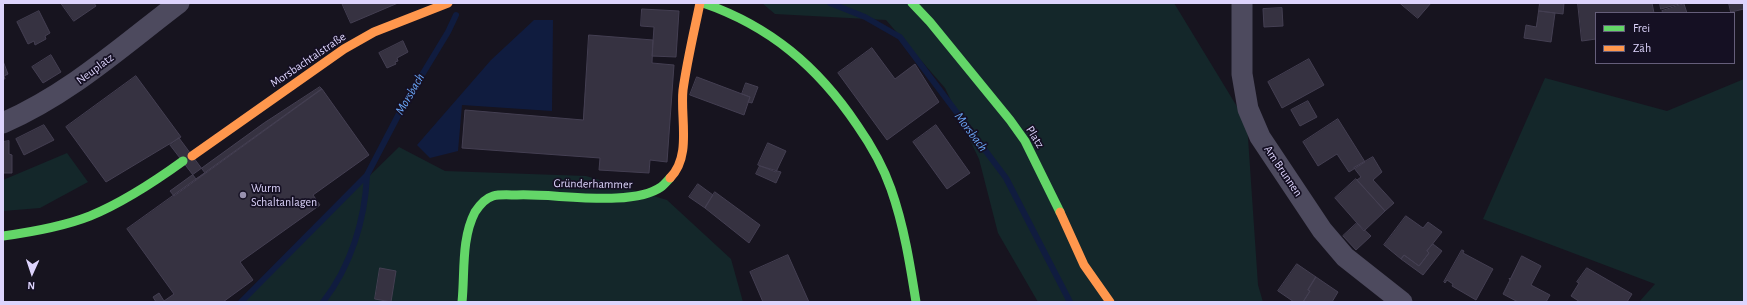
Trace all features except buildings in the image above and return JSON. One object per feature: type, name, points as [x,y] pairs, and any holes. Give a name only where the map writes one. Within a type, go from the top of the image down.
[{"type":"main road","name":"Morsbachtalstraße","points":[[192,156],[344,49],[374,32],[448,3]]},
{"type":"main road","name":"Gründerhammer","points":[[462,302],[468,227],[476,211],[492,196],[519,193],[607,198],[637,197],[659,188],[673,177],[680,163],[684,147],[682,113],[683,93],[701,3]]},
{"type":"main road","points":[[701,3],[731,13],[794,52],[833,92],[856,124],[874,153],[891,188],[907,240],[916,302]]},
{"type":"main road","name":"Platz","points":[[912,3],[930,22],[1010,120],[1025,142],[1040,169],[1084,265],[1110,302]]},
{"type":"main road","points":[[3,236],[31,232],[89,216],[114,205],[155,182],[183,161]]},
{"type":"street","name":"Neuplatz","points":[[3,123],[28,112],[66,90],[123,48],[179,3]]},
{"type":"street","name":"Am Brunnen","points":[[1242,3],[1242,74],[1248,109],[1260,137],[1322,230],[1340,251],[1368,276],[1402,302]]},
{"type":"green space","points":[[762,3],[1174,3],[1247,123],[1258,285],[1263,302],[1038,302],[998,233],[979,159],[945,88],[886,20],[775,14]]},
{"type":"green space","points":[[1545,78],[1667,111],[1744,79],[1744,302],[1639,302],[1655,284],[1483,219]]},
{"type":"green space","points":[[399,147],[445,171],[586,176],[667,200],[731,259],[743,302],[240,302]]},
{"type":"green space","points":[[67,153],[88,182],[40,208],[3,211],[3,180]]},
{"type":"water","points":[[534,20],[553,20],[552,111],[462,105],[458,151],[430,158],[417,145],[491,60]]},
{"type":"waterway","name":"Morsbach","points":[[830,3],[865,17],[900,37],[1006,178],[1070,302]]},
{"type":"waterway","name":"Morsbach","points":[[241,302],[367,175],[402,108],[448,32],[456,15]]},
{"type":"waterway","name":"Morsbach","points":[[323,302],[333,288],[349,258],[355,242],[363,209],[367,175]]},
{"type":"traffic: fast","points":[[703,3],[727,12],[750,24],[771,36],[790,51],[809,67],[826,85],[857,125],[876,156],[896,203],[909,259],[916,302]]},
{"type":"traffic: fast","points":[[912,3],[930,22],[1010,120],[1025,141],[1060,212]]},
{"type":"traffic: fast","points":[[3,236],[47,229],[90,216],[138,191],[183,161]]},
{"type":"traffic: fast","points":[[462,302],[464,256],[467,233],[475,212],[488,198],[496,195],[592,198],[631,197],[648,193],[661,187],[670,178]]},
{"type":"traffic: slow","points":[[192,156],[344,49],[374,32],[448,3]]},
{"type":"traffic: slow","points":[[670,178],[677,169],[683,148],[683,90],[700,3]]},
{"type":"traffic: slow","points":[[1060,212],[1084,265],[1110,302]]},
{"type":"place","name":"Wurm Schaltanlagen","points":[[243,195]]}]
